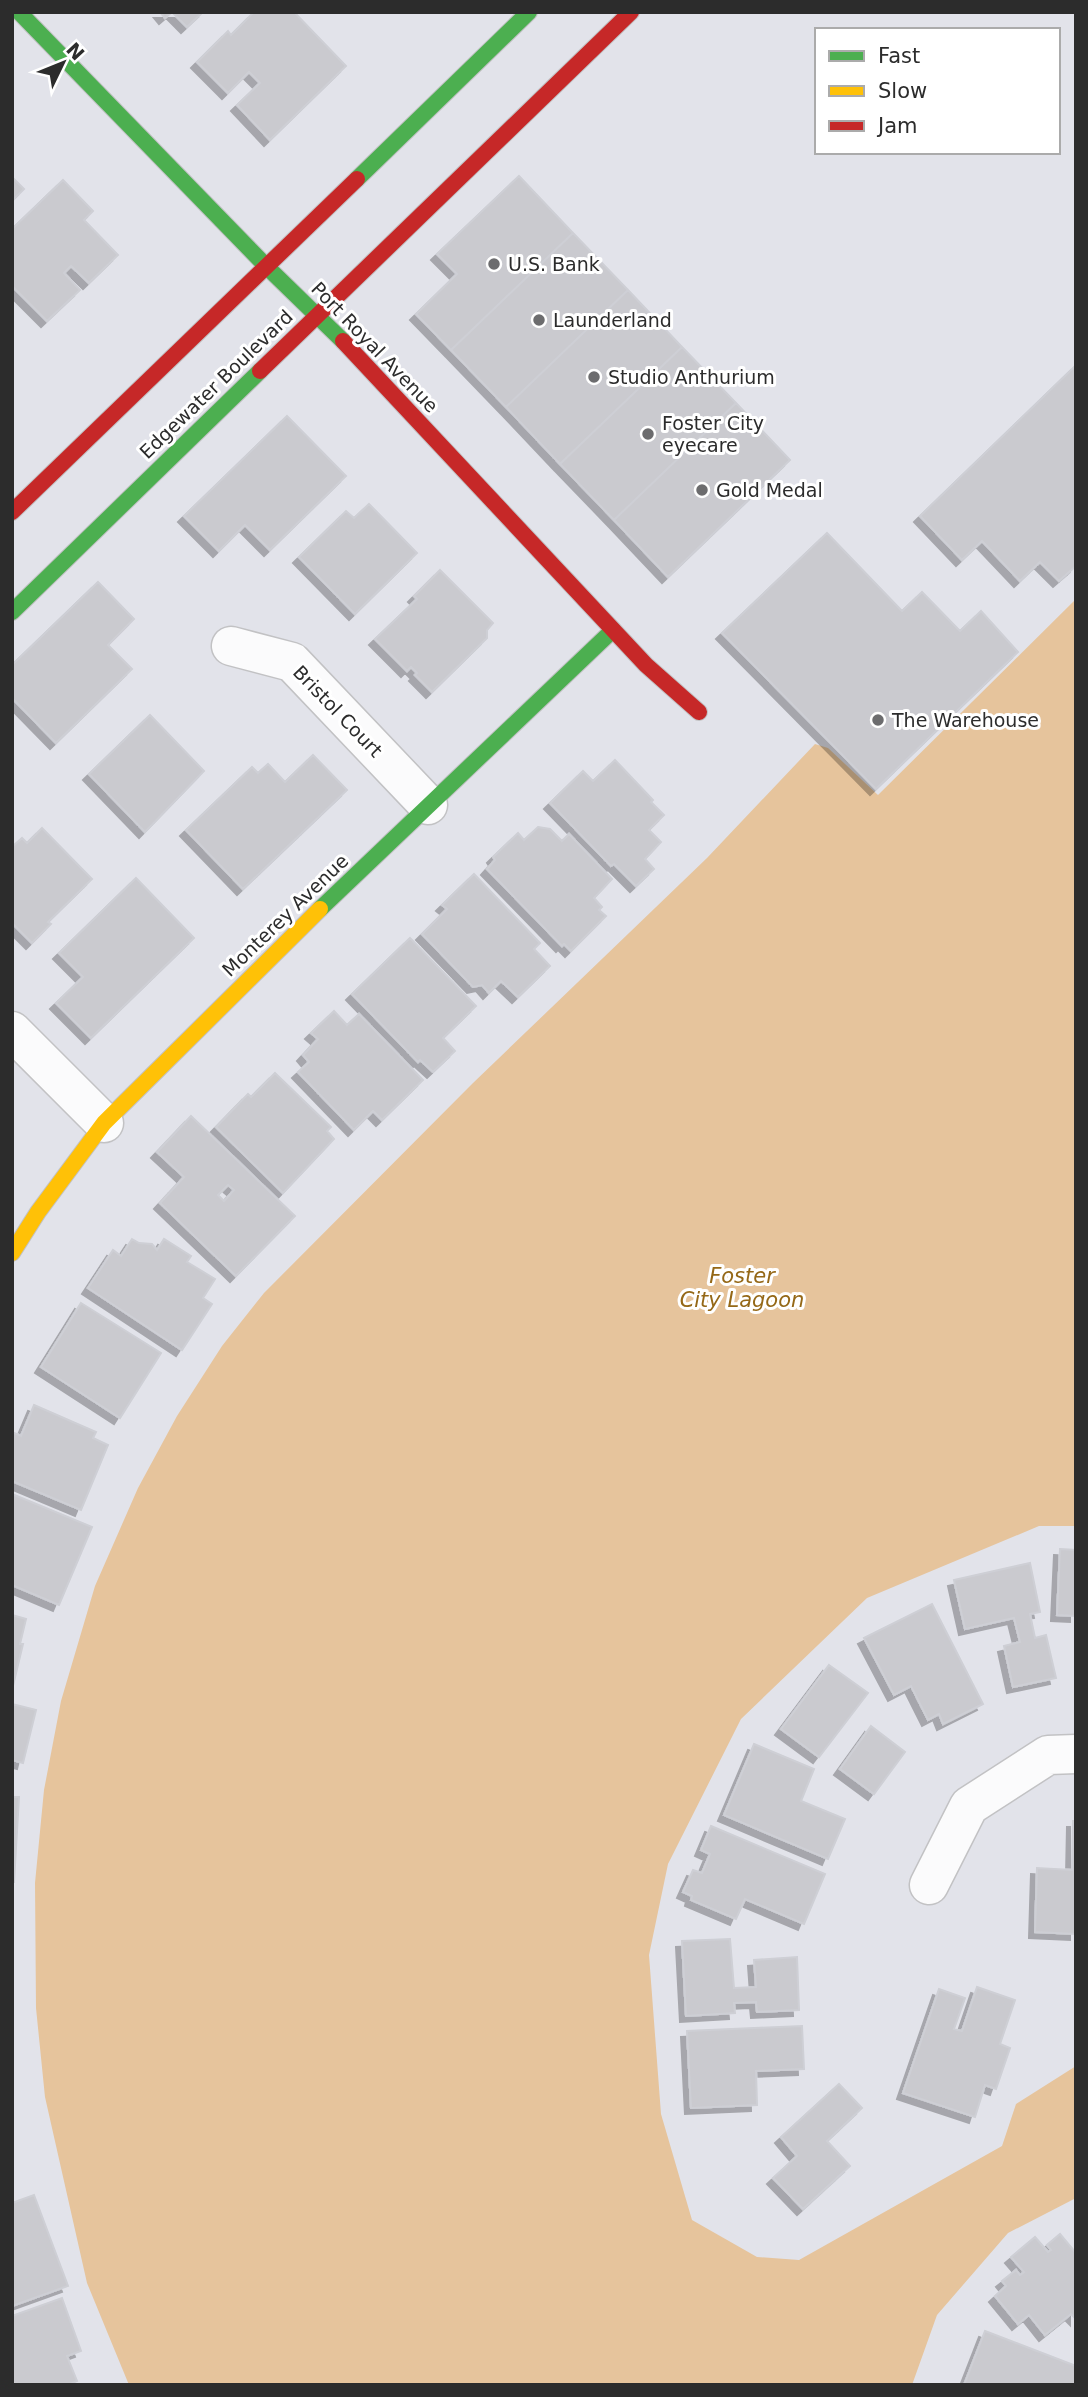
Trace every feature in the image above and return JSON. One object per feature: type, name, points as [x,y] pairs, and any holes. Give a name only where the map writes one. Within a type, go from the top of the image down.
[{"type":"street","name":"Port Royal Avenue","points":[[19,12],[267,267],[317,314],[646,665],[699,712]]},
{"type":"street","points":[[12,512],[529,12]]},
{"type":"street","name":"Edgewater Boulevard","points":[[12,612],[631,12]]},
{"type":"street","name":"Monterey Avenue","points":[[12,1253],[38,1212],[104,1123],[428,805],[613,630]]},
{"type":"street","name":"Bristol Court","points":[[231,646],[292,662],[428,805]]},
{"type":"street","points":[[12,1031],[104,1123]]},
{"type":"street","points":[[929,1885],[970,1806],[1048,1755],[1076,1754]]},
{"type":"water","name":"Foster City Lagoon","points":[[1076,599],[1076,1526],[1039,1526],[867,1598],[741,1719],[668,1864],[649,1955],[661,2114],[692,2220],[757,2257],[799,2260],[1002,2146],[1016,2104],[1076,2066],[1076,2198],[1008,2233],[937,2315],[912,2385],[129,2385],[87,2283],[45,2097],[36,2008],[35,1883],[44,1790],[61,1701],[95,1586],[138,1488],[177,1416],[222,1346],[264,1293],[473,1083],[707,858],[815,744],[828,748],[878,795]]},
{"type":"building","points":[[160,12],[172,12],[165,18]]},
{"type":"building","points":[[172,12],[203,12],[187,27]]},
{"type":"building","points":[[254,12],[294,12],[346,66],[270,140],[237,105],[260,83],[249,72],[228,93],[197,62],[228,31],[231,35]]},
{"type":"building","name":"U.S. Bank","points":[[519,176],[573,233],[451,350],[416,314],[457,274],[437,254]]},
{"type":"building","points":[[12,177],[24,189],[12,201]]},
{"type":"building","points":[[63,180],[93,211],[84,220],[118,255],[89,283],[71,266],[64,273],[80,290],[47,321],[12,286],[12,229]]},
{"type":"building","name":"Launderland","points":[[573,233],[628,290],[506,407],[451,350]]},
{"type":"building","name":"Studio Anthurium","points":[[628,290],[682,347],[560,464],[506,407]]},
{"type":"building","name":"Foster City eyecare","points":[[682,347],[736,403],[614,520],[560,464]]},
{"type":"building","points":[[1076,365],[1076,566],[1059,581],[1040,562],[1020,581],[982,541],[962,560],[920,516]]},
{"type":"building","name":"Gold Medal","points":[[736,403],[790,460],[668,577],[614,520]]},
{"type":"building","points":[[287,416],[346,476],[270,550],[245,525],[219,551],[184,516]]},
{"type":"building","points":[[369,504],[417,553],[355,614],[299,557],[346,511],[354,518]]},
{"type":"building","name":"The Warehouse","points":[[827,533],[902,611],[922,592],[960,631],[981,611],[1018,652],[876,789],[722,633]]},
{"type":"building","points":[[440,570],[493,623],[487,630],[487,638],[432,692],[411,667],[407,671],[375,639],[417,599],[414,596]]},
{"type":"building","points":[[98,582],[134,619],[108,645],[132,669],[56,743],[12,698],[12,665]]},
{"type":"building","points":[[150,715],[204,771],[145,832],[89,774]]},
{"type":"building","points":[[313,755],[347,790],[243,889],[186,830],[252,767],[258,773],[268,764],[285,782]]},
{"type":"building","points":[[615,760],[664,815],[649,830],[661,842],[645,859],[654,869],[636,886],[614,864],[611,866],[550,803],[583,771],[593,781]]},
{"type":"building","points":[[538,827],[550,829],[562,841],[569,834],[612,879],[594,898],[602,907],[599,910],[606,916],[571,951],[564,944],[562,946],[487,869],[495,860],[493,857],[518,833],[524,840]]},
{"type":"building","points":[[42,828],[92,879],[48,922],[51,924],[32,943],[12,923],[12,847],[22,838],[27,843]]},
{"type":"building","points":[[474,874],[540,943],[534,949],[550,966],[518,997],[501,981],[489,993],[482,985],[473,987],[422,934],[447,909],[442,905]]},
{"type":"building","points":[[136,878],[194,938],[91,1038],[56,1003],[83,977],[59,953]]},
{"type":"building","points":[[410,938],[476,1006],[443,1038],[455,1051],[433,1072],[420,1060],[418,1062],[352,994]]},
{"type":"building","points":[[334,1011],[347,1025],[359,1014],[423,1080],[382,1120],[373,1111],[354,1130],[298,1072],[309,1062],[303,1055],[318,1039],[311,1033]]},
{"type":"building","points":[[275,1073],[331,1127],[327,1131],[334,1139],[283,1193],[216,1127],[248,1094],[251,1097]]},
{"type":"building","points":[[191,1116],[295,1216],[236,1276],[160,1203],[184,1177],[157,1152]],"holes":[[[228,1185],[234,1190],[224,1201],[218,1195]]]},
{"type":"building","points":[[132,1239],[139,1243],[152,1244],[157,1250],[164,1239],[191,1256],[187,1262],[215,1279],[203,1298],[212,1304],[182,1350],[88,1288],[113,1250],[121,1256]]},
{"type":"building","points":[[81,1303],[161,1353],[120,1418],[41,1367]]},
{"type":"building","points":[[34,1405],[96,1432],[93,1438],[108,1445],[81,1510],[12,1481],[12,1432],[21,1436]]},
{"type":"building","points":[[12,1494],[92,1527],[59,1605],[12,1585]]},
{"type":"building","points":[[1060,1549],[1076,1550],[1076,1616],[1057,1615]]},
{"type":"building","points":[[1030,1563],[1040,1612],[1030,1614],[1035,1638],[1046,1635],[1056,1678],[1013,1687],[1004,1646],[1020,1642],[1014,1618],[965,1629],[954,1580]]},
{"type":"building","points":[[932,1604],[983,1704],[943,1724],[939,1714],[928,1720],[911,1686],[894,1695],[864,1638]]},
{"type":"building","points":[[12,1615],[26,1619],[12,1690]]},
{"type":"building","points":[[829,1665],[868,1693],[819,1757],[781,1729]]},
{"type":"building","points":[[12,1704],[36,1710],[23,1763],[12,1760]]},
{"type":"building","points":[[871,1726],[905,1752],[874,1794],[840,1769]]},
{"type":"building","points":[[754,1744],[814,1769],[801,1801],[845,1819],[828,1859],[724,1815]]},
{"type":"building","points":[[12,1797],[19,1797],[14,1882],[12,1882]]},
{"type":"building","points":[[1073,1821],[1076,1821],[1076,1934],[1035,1932],[1037,1868],[1072,1870]]},
{"type":"building","points":[[711,1826],[825,1874],[804,1924],[745,1899],[736,1919],[691,1900],[692,1896],[683,1892],[693,1870],[702,1873],[710,1854],[701,1850]]},
{"type":"building","points":[[730,1939],[734,1988],[756,1987],[754,1960],[797,1957],[799,2010],[757,2012],[756,2002],[734,2003],[735,2013],[686,2016],[682,1941]]},
{"type":"building","points":[[977,1987],[1015,2000],[1000,2044],[1010,2048],[996,2089],[985,2085],[975,2117],[903,2093],[939,1989],[965,1998],[954,2029],[962,2031]]},
{"type":"building","points":[[802,2026],[804,2069],[756,2071],[757,2105],[691,2108],[687,2031]]},
{"type":"building","points":[[839,2084],[862,2108],[827,2141],[850,2166],[803,2209],[773,2178],[797,2156],[781,2137]]},
{"type":"building","points":[[34,2195],[68,2286],[12,2306],[12,2203]]},
{"type":"building","points":[[1060,2234],[1076,2253],[1076,2319],[1071,2314],[1045,2335],[1029,2315],[1018,2324],[995,2296],[1006,2286],[1002,2281],[1016,2270],[1020,2275],[1024,2272],[1011,2257],[1035,2237],[1048,2252],[1051,2250],[1047,2245]]},
{"type":"building","points":[[62,2298],[81,2351],[67,2356],[77,2381],[68,2385],[12,2385],[12,2316]]},
{"type":"building","points":[[985,2331],[1076,2366],[1076,2385],[964,2385]]},
{"type":"traffic: fast","points":[[19,12],[267,267],[343,341]]},
{"type":"traffic: fast","points":[[357,179],[529,12]]},
{"type":"traffic: fast","points":[[12,612],[260,371]]},
{"type":"traffic: fast","points":[[320,909],[613,630]]},
{"type":"traffic: slow","points":[[12,1253],[38,1212],[104,1123],[320,909]]},
{"type":"traffic: jam","points":[[260,371],[631,12]]},
{"type":"traffic: jam","points":[[12,512],[357,179]]},
{"type":"traffic: jam","points":[[343,341],[646,665],[699,712]]},
{"type":"place","name":"U.S. Bank","points":[[494,264]]},
{"type":"place","name":"Launderland","points":[[539,320]]},
{"type":"place","name":"Studio Anthurium","points":[[594,377]]},
{"type":"place","name":"Foster City eyecare","points":[[648,434]]},
{"type":"place","name":"Gold Medal","points":[[702,490]]},
{"type":"place","name":"The Warehouse","points":[[878,720]]}]
